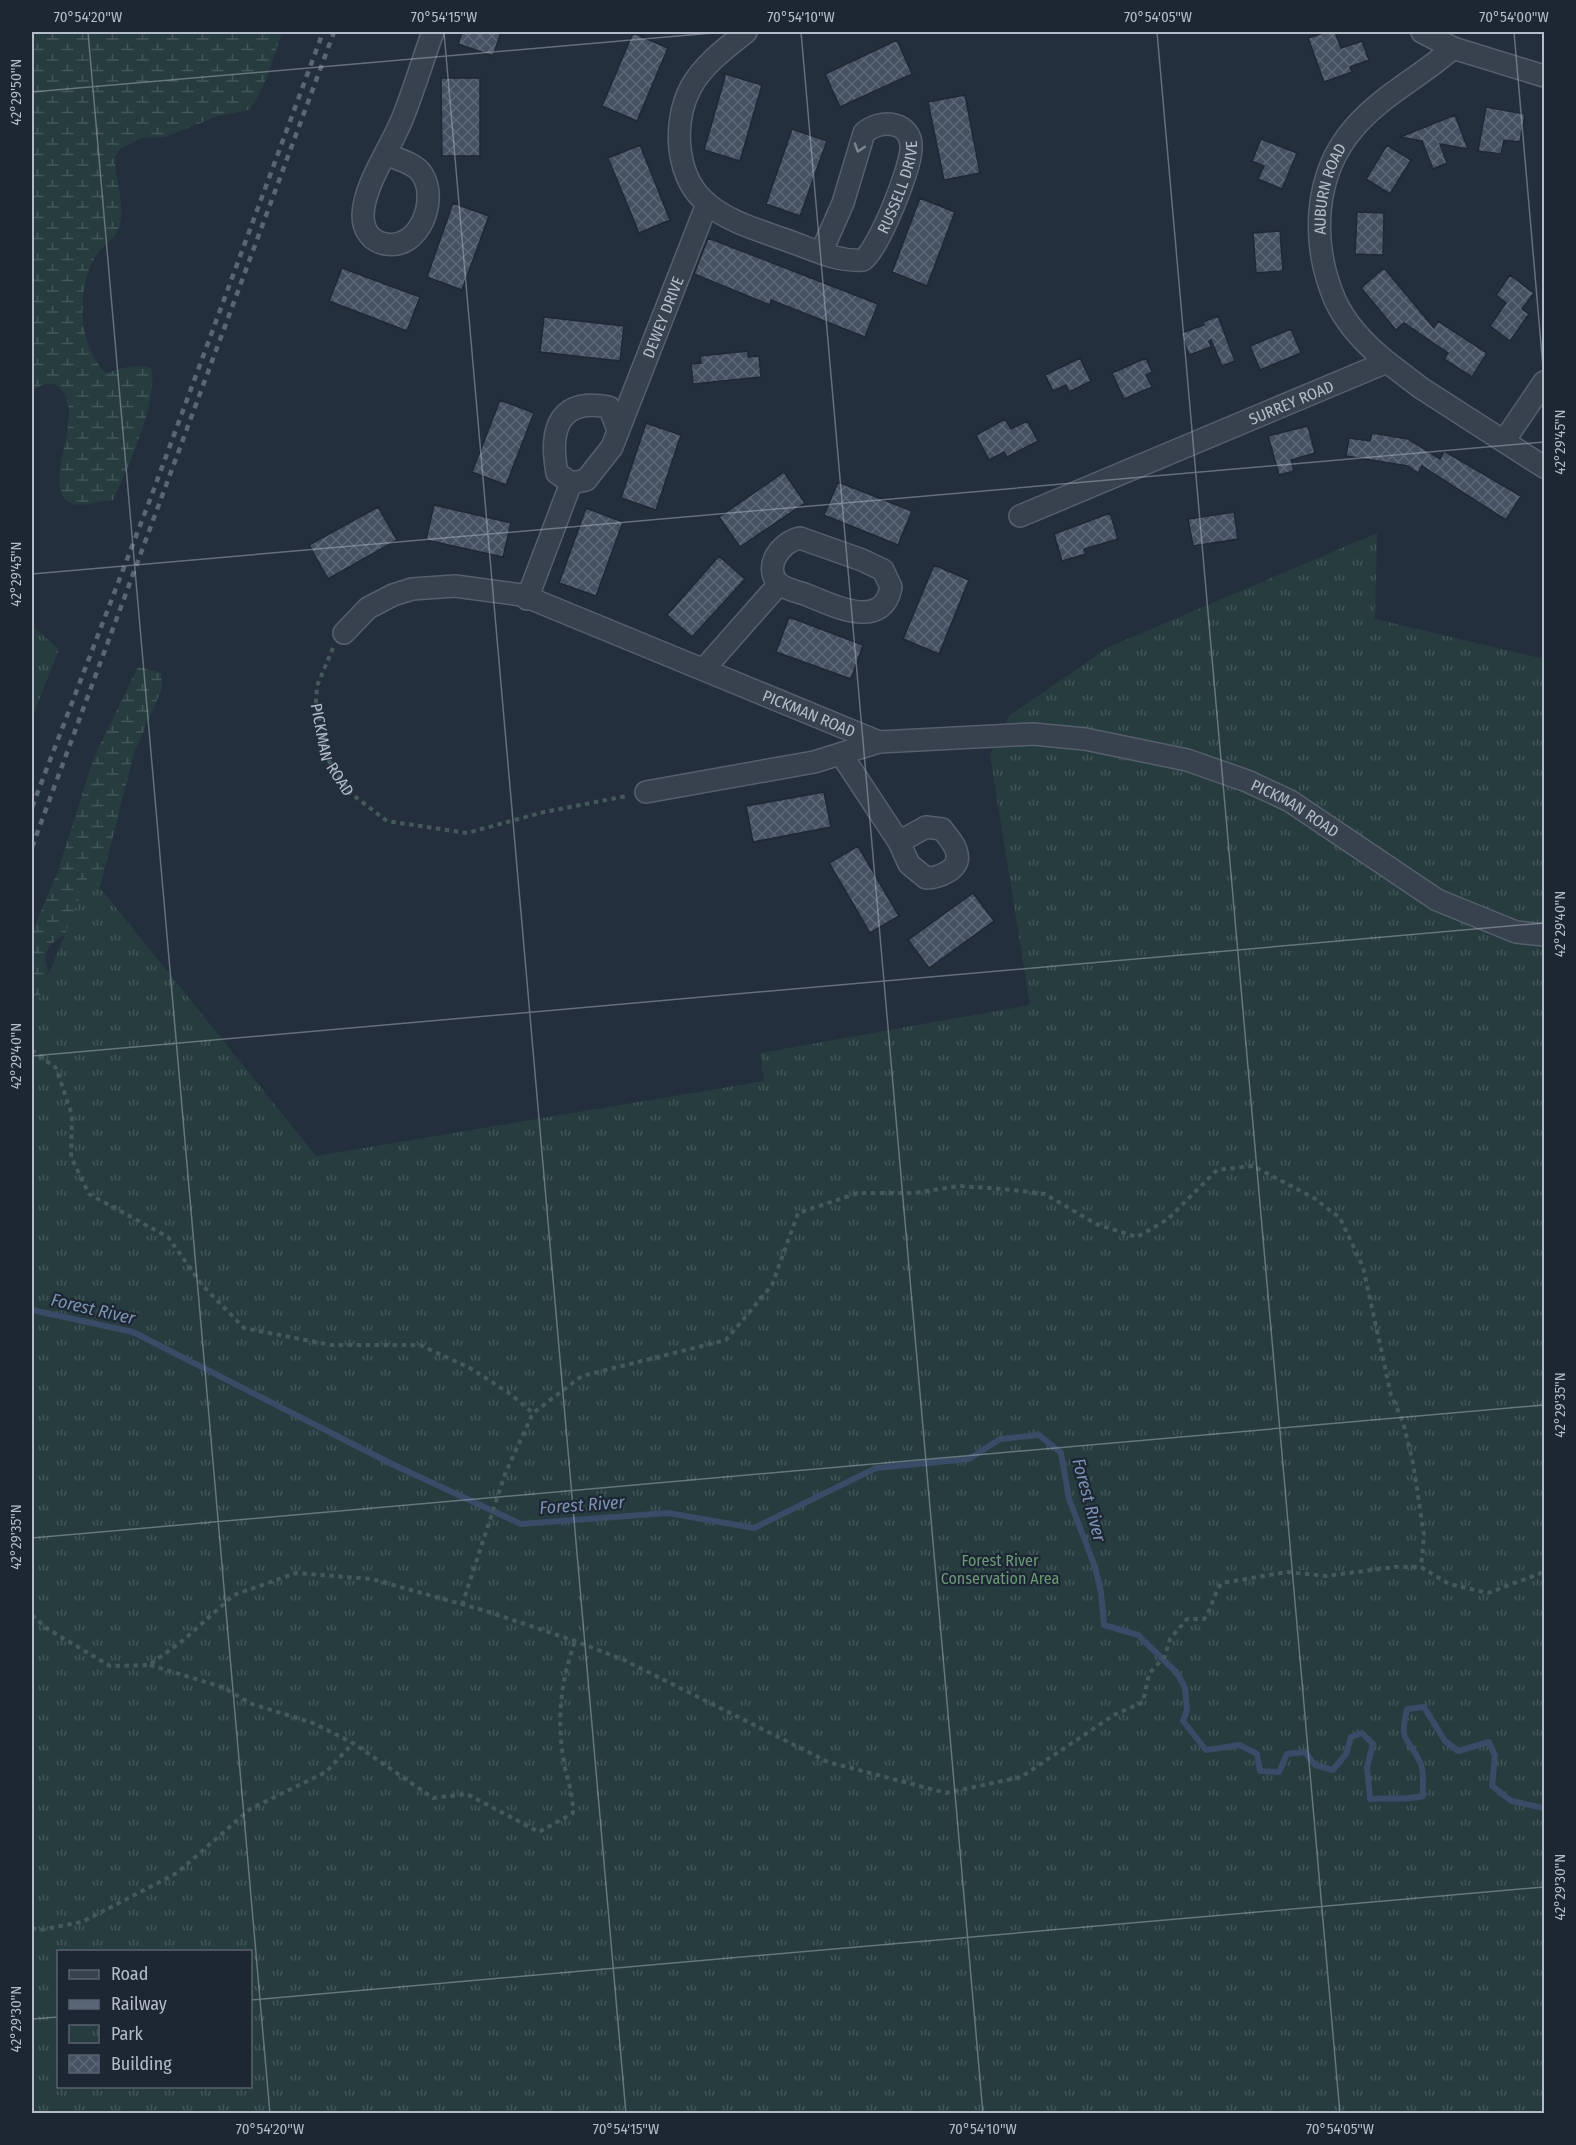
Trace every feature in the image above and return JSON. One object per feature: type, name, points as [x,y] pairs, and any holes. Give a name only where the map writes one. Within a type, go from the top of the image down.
[{"type":"street","points":[[387,155],[433,32]]},
{"type":"street","name":"RUSSELL DRIVE","points":[[746,32],[704,69],[692,85],[684,105],[680,147],[685,169],[707,204],[728,218],[821,254],[842,261],[863,260],[876,245],[896,199],[912,148],[907,134],[895,124],[872,126],[864,134],[843,203],[821,254]]},
{"type":"street","points":[[1422,32],[1453,48],[1545,76]]},
{"type":"street","name":"AUBURN ROAD","points":[[1388,362],[1357,334],[1336,301],[1325,269],[1320,238],[1324,182],[1335,155],[1373,108],[1453,48]]},
{"type":"street","name":"DEWEY DRIVE","points":[[570,483],[586,480],[612,447],[707,204]]},
{"type":"street","points":[[1388,362],[1421,388],[1545,467]]},
{"type":"street","name":"SURREY ROAD","points":[[1020,516],[1388,362]]},
{"type":"street","points":[[1504,441],[1545,382]]},
{"type":"street","points":[[527,599],[570,483],[557,473],[554,457],[553,439],[560,420],[574,406],[592,404],[609,407],[618,430]]},
{"type":"street","points":[[800,538],[883,570],[891,587],[884,605],[878,611],[861,613],[836,607],[779,584],[772,572],[772,564],[783,546],[800,538]]},
{"type":"street","points":[[704,669],[779,584]]},
{"type":"street","name":"PICKMAN ROAD","points":[[344,633],[368,608],[393,595],[412,589],[455,586],[522,595],[879,742]]},
{"type":"street","name":"PICKMAN ROAD","points":[[646,792],[814,762],[879,742],[1033,734],[1085,739],[1187,760],[1247,781],[1290,801],[1437,900],[1516,932],[1545,935]]},
{"type":"street","points":[[841,754],[899,842]]},
{"type":"path","name":"PICKMAN ROAD","points":[[344,633],[331,651],[317,686],[316,701],[321,738],[327,758],[343,785],[387,821],[467,833],[544,812],[646,792]]},
{"type":"path","points":[[32,1050],[56,1068],[72,1115],[71,1157],[89,1194],[168,1237],[202,1285],[244,1328],[332,1345],[420,1345],[470,1368],[509,1393],[533,1413]]},
{"type":"path","points":[[462,1605],[505,1474],[533,1413],[582,1376],[726,1340],[772,1285],[798,1213],[858,1193],[915,1193],[959,1186],[1004,1189],[1045,1194],[1096,1224],[1137,1237],[1168,1219],[1217,1170],[1253,1166],[1314,1198],[1340,1218],[1363,1267],[1392,1395],[1403,1422],[1413,1463],[1424,1535],[1421,1567]]},
{"type":"path","points":[[149,1665],[181,1642],[234,1595],[296,1573],[372,1580],[462,1605],[575,1641],[624,1660],[828,1762],[946,1793],[1021,1777],[1114,1715],[1143,1702],[1149,1674],[1165,1656],[1170,1639],[1187,1619],[1204,1619],[1211,1609],[1214,1593],[1222,1582],[1287,1572],[1326,1576],[1395,1567],[1421,1567],[1449,1584],[1488,1593],[1545,1572]]},
{"type":"path","points":[[32,1615],[46,1628],[110,1665],[149,1665],[222,1687],[252,1704],[313,1723],[353,1743],[433,1798],[467,1794],[539,1832],[573,1813],[573,1794],[565,1768],[560,1721],[563,1677],[575,1641]]},
{"type":"path","points":[[32,1928],[40,1930],[82,1922],[177,1873],[250,1809],[326,1772],[353,1743]]},
{"type":"green space","points":[[32,32],[282,32],[265,82],[249,110],[218,116],[165,137],[141,138],[120,149],[115,157],[121,199],[120,225],[115,235],[95,257],[89,270],[83,301],[85,334],[97,362],[106,373],[129,367],[147,367],[152,369],[152,384],[150,401],[140,436],[113,500],[86,504],[71,503],[62,495],[59,483],[69,416],[68,401],[61,389],[54,384],[39,386],[32,390]]},
{"type":"green space","name":"Forest River Conservation Area","points":[[1377,533],[1375,619],[1544,659],[1544,2113],[32,2114],[32,1016],[89,874],[316,1156],[764,1081],[760,1053],[1030,1005],[990,755],[1010,715],[1109,647]]},
{"type":"green space","points":[[32,626],[59,649],[32,718]]},
{"type":"green space","points":[[138,667],[161,673],[162,689],[134,753],[97,899],[68,932],[51,944],[47,951],[45,961],[55,991],[32,1022],[32,932],[58,871],[94,757]]},
{"type":"building","points":[[462,32],[501,32],[493,56],[458,44]]},
{"type":"building","points":[[1335,32],[1341,48],[1362,41],[1369,60],[1350,67],[1352,72],[1324,82],[1308,38]]},
{"type":"building","points":[[633,33],[668,48],[637,121],[602,106]]},
{"type":"building","points":[[897,40],[912,74],[840,107],[825,74]]},
{"type":"building","points":[[722,73],[762,85],[740,161],[704,150],[725,77]]},
{"type":"building","points":[[441,78],[480,78],[480,156],[442,156]]},
{"type":"building","points":[[965,95],[980,173],[944,180],[928,102]]},
{"type":"building","points":[[1486,107],[1525,114],[1520,142],[1504,140],[1501,154],[1478,151]]},
{"type":"building","points":[[1455,115],[1468,149],[1440,144],[1447,163],[1433,169],[1422,141],[1400,137]]},
{"type":"building","points":[[792,129],[827,141],[800,216],[766,204]]},
{"type":"building","points":[[1261,139],[1297,153],[1282,189],[1258,179],[1264,166],[1252,161]]},
{"type":"building","points":[[640,145],[670,220],[639,233],[608,158]]},
{"type":"building","points":[[1387,145],[1411,160],[1390,194],[1366,179]]},
{"type":"building","points":[[920,198],[955,212],[927,286],[892,272]]},
{"type":"building","points":[[453,203],[489,216],[462,290],[427,277]]},
{"type":"building","points":[[1357,212],[1384,213],[1383,255],[1355,254]]},
{"type":"building","points":[[1280,231],[1283,271],[1256,273],[1253,233]]},
{"type":"building","points":[[708,238],[878,304],[865,337],[771,300],[770,305],[694,274]]},
{"type":"building","points":[[342,268],[420,297],[407,331],[329,301]]},
{"type":"building","points":[[1384,268],[1434,328],[1438,321],[1487,353],[1472,377],[1444,359],[1448,353],[1404,323],[1396,330],[1361,288]]},
{"type":"building","points":[[1510,275],[1534,293],[1522,309],[1529,314],[1510,341],[1490,326],[1506,303],[1496,295]]},
{"type":"building","points":[[1218,316],[1235,361],[1222,366],[1211,340],[1209,341],[1211,347],[1189,355],[1181,333],[1204,325],[1203,322]]},
{"type":"building","points":[[544,317],[624,326],[620,361],[540,352]]},
{"type":"building","points":[[1291,329],[1301,353],[1260,370],[1250,346]]},
{"type":"building","points":[[748,351],[748,357],[759,356],[761,377],[693,384],[691,364],[701,363],[700,356]]},
{"type":"building","points":[[1080,358],[1091,381],[1069,392],[1066,385],[1053,391],[1045,375]]},
{"type":"building","points":[[1146,358],[1152,372],[1146,375],[1152,387],[1124,399],[1112,373]]},
{"type":"building","points":[[500,400],[534,413],[506,485],[472,472]]},
{"type":"building","points":[[1005,419],[1011,429],[1027,421],[1038,441],[1007,457],[1004,452],[989,460],[976,435]]},
{"type":"building","points":[[646,423],[681,435],[656,510],[621,498]]},
{"type":"building","points":[[1308,426],[1315,453],[1291,460],[1294,471],[1279,475],[1268,436]]},
{"type":"building","points":[[1372,433],[1408,439],[1440,459],[1444,451],[1521,496],[1506,520],[1422,466],[1418,473],[1408,466],[1346,456],[1349,438],[1370,441]]},
{"type":"building","points":[[784,472],[805,503],[740,547],[719,517]]},
{"type":"building","points":[[838,482],[912,511],[898,545],[824,515]]},
{"type":"building","points":[[434,505],[511,523],[503,557],[426,540]]},
{"type":"building","points":[[378,507],[397,540],[328,579],[309,545]]},
{"type":"building","points":[[586,508],[623,522],[596,596],[559,583]]},
{"type":"building","points":[[1234,512],[1238,539],[1193,546],[1188,519]]},
{"type":"building","points":[[1110,513],[1118,539],[1084,549],[1086,554],[1062,561],[1054,534]]},
{"type":"building","points":[[719,556],[745,579],[692,637],[667,615]]},
{"type":"building","points":[[934,565],[969,580],[939,654],[903,639]]},
{"type":"building","points":[[789,617],[863,645],[851,679],[776,652]]},
{"type":"building","points":[[824,792],[831,827],[753,842],[746,806]]},
{"type":"building","points":[[858,846],[899,916],[870,933],[829,863]]},
{"type":"building","points":[[973,893],[994,921],[929,968],[908,940]]},
{"type":"waterway","name":"Forest River","points":[[32,1310],[133,1332],[394,1465],[521,1524],[668,1513],[754,1528],[876,1468],[969,1459],[1000,1439],[1039,1435],[1061,1453],[1069,1499],[1095,1567],[1101,1592],[1104,1625],[1138,1635],[1177,1673],[1185,1688],[1187,1710],[1183,1721],[1206,1750],[1240,1745],[1257,1754],[1260,1771],[1279,1772],[1287,1754],[1305,1752],[1315,1765],[1333,1770],[1346,1754],[1351,1737],[1362,1733],[1373,1744],[1367,1767],[1370,1799],[1403,1799],[1423,1796],[1420,1762],[1404,1734],[1404,1728],[1407,1709],[1424,1707],[1445,1741],[1458,1751],[1489,1742],[1495,1756],[1492,1786],[1511,1801],[1544,1808]]},
{"type":"railway","points":[[32,807],[151,497],[323,32]]},
{"type":"railway","points":[[32,847],[334,32]]}]
